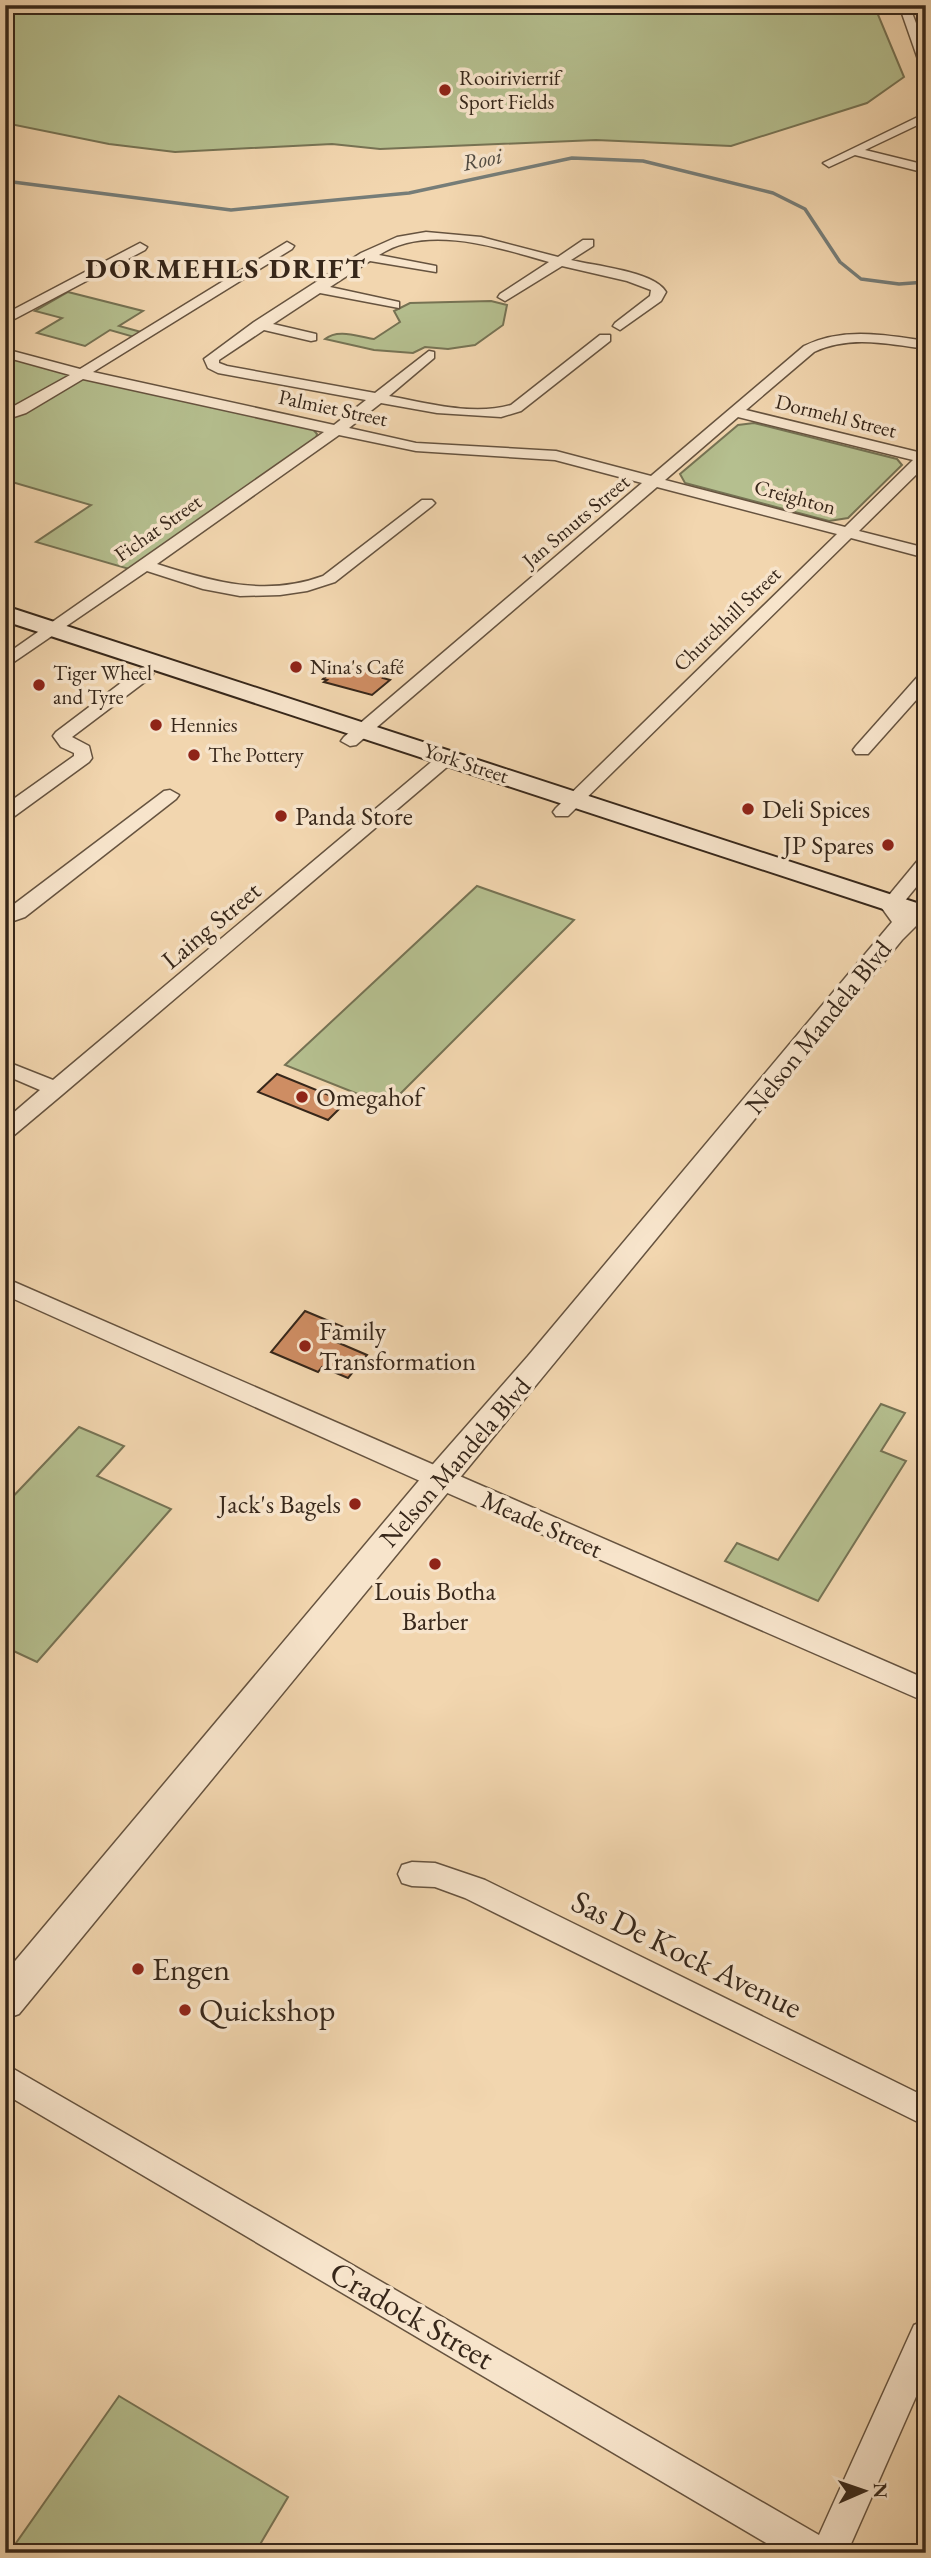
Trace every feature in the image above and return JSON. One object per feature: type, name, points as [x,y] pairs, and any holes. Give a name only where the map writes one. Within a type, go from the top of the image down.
[{"type":"main road","name":"York Street","points":[[5,613],[48,635],[144,674],[357,736]]},
{"type":"main road","name":"York Street","points":[[5,629],[48,635],[912,918]]},
{"type":"street","points":[[904,5],[926,65]]},
{"type":"street","points":[[913,30],[926,32]]},
{"type":"street","points":[[829,163],[926,116]]},
{"type":"street","points":[[903,127],[922,132]]},
{"type":"street","points":[[854,151],[926,169]]},
{"type":"street","points":[[605,338],[508,412],[472,414],[311,388],[223,370],[213,365],[213,356],[259,325],[388,242],[399,240],[460,237],[657,288],[659,292],[656,298],[620,326]]},
{"type":"street","points":[[505,297],[588,243]]},
{"type":"street","points":[[5,416],[81,374],[287,246]]},
{"type":"street","points":[[5,320],[139,247]]},
{"type":"street","points":[[366,257],[431,269]]},
{"type":"street","points":[[315,288],[394,305]]},
{"type":"street","points":[[259,325],[311,337]]},
{"type":"street","points":[[831,338],[926,345]]},
{"type":"street","name":"Jan Smuts Street","points":[[357,736],[809,349],[831,338]]},
{"type":"street","name":"Palmiet Street","points":[[5,353],[81,374],[425,449],[542,454],[654,482]]},
{"type":"street","name":"Fichat Street","points":[[5,663],[381,398],[398,379],[429,355]]},
{"type":"street","name":"Dormehl Street","points":[[736,412],[924,459]]},
{"type":"street","name":"Churchhill Street","points":[[569,805],[924,459]]},
{"type":"street","name":"Creighton","points":[[654,482],[926,553]]},
{"type":"street","points":[[145,565],[230,590],[252,591],[311,585],[329,579],[426,503]]},
{"type":"street","points":[[5,814],[83,758],[83,750],[67,743],[62,736],[144,674]]},
{"type":"street","points":[[862,750],[926,678]]},
{"type":"street","name":"Laing Street","points":[[5,1131],[441,763]]},
{"type":"street","points":[[5,918],[19,913],[170,795]]},
{"type":"street","points":[[912,918],[926,863]]},
{"type":"street","name":"Nelson Mandela Blvd","points":[[5,2002],[438,1479],[555,1345],[893,935],[912,918]]},
{"type":"street","points":[[5,1067],[56,1089]]},
{"type":"street","name":"Meade Street","points":[[5,1286],[438,1479],[926,1691]]},
{"type":"street","name":"Sas De Kock Avenue","points":[[412,1874],[435,1875],[475,1889],[926,2112]]},
{"type":"street","name":"Cradock Street","points":[[5,2078],[817,2553]]},
{"type":"street","points":[[829,2553],[926,2336]]},
{"type":"green space","name":"Rooirivierrif Sport Fields","points":[[5,5],[874,5],[904,77],[867,103],[731,146],[596,140],[380,149],[332,144],[175,152],[109,144],[5,123]]},
{"type":"green space","points":[[68,292],[143,311],[119,326],[141,332],[134,337],[110,330],[85,346],[37,333],[62,318],[35,311]]},
{"type":"green space","points":[[491,301],[507,305],[503,325],[475,345],[448,349],[425,347],[413,353],[374,350],[325,339],[342,334],[374,339],[400,322],[394,311],[410,303]]},
{"type":"green space","points":[[5,357],[112,385],[312,428],[317,434],[316,439],[129,569],[36,542],[91,505],[5,480]]},
{"type":"green space","points":[[754,423],[897,459],[902,465],[848,518],[829,521],[685,483],[680,474],[738,425]]},
{"type":"green space","points":[[477,886],[574,920],[388,1106],[285,1065]]},
{"type":"green space","points":[[881,1404],[905,1413],[881,1451],[906,1461],[818,1601],[725,1561],[737,1543],[778,1560]]},
{"type":"green space","points":[[79,1427],[124,1446],[97,1476],[171,1509],[37,1662],[5,1647],[5,1505]]},
{"type":"green space","points":[[119,2396],[288,2497],[255,2553],[9,2553]]},
{"type":"building","points":[[340,665],[386,675],[383,678],[390,680],[372,695],[324,682],[327,680],[323,679]]},
{"type":"building","name":"Omegahof","points":[[277,1074],[346,1102],[328,1120],[258,1092]]},
{"type":"building","name":"Family Transformation","points":[[305,1311],[343,1327],[332,1340],[367,1355],[348,1378],[322,1367],[318,1372],[271,1352]]},
{"type":"waterway","name":"Rooi","points":[[5,181],[231,210],[409,193],[572,158],[643,161],[773,193],[805,209],[840,262],[861,279],[899,284],[926,282]]},
{"type":"place","name":"Rooirivierrif Sport Fields","points":[[445,90]]},
{"type":"place","name":"Nina's Café","points":[[296,667]]},
{"type":"place","name":"Tiger Wheel and Tyre","points":[[39,685]]},
{"type":"place","name":"Hennies","points":[[156,725]]},
{"type":"place","name":"The Pottery","points":[[194,755]]},
{"type":"place","name":"Deli Spices","points":[[748,809]]},
{"type":"place","name":"Panda Store","points":[[281,816]]},
{"type":"place","name":"JP Spares","points":[[888,845]]},
{"type":"place","name":"Omegahof","points":[[302,1097]]},
{"type":"place","name":"Family Transformation","points":[[305,1346]]},
{"type":"place","name":"Jack's Bagels","points":[[355,1504]]},
{"type":"place","name":"Louis Botha Barber","points":[[435,1564]]},
{"type":"place","name":"Engen","points":[[138,1969]]},
{"type":"place","name":"Quickshop","points":[[185,2010]]},
{"type":"district","name":"DORMEHLS DRIFT","points":[[226,268]]}]
